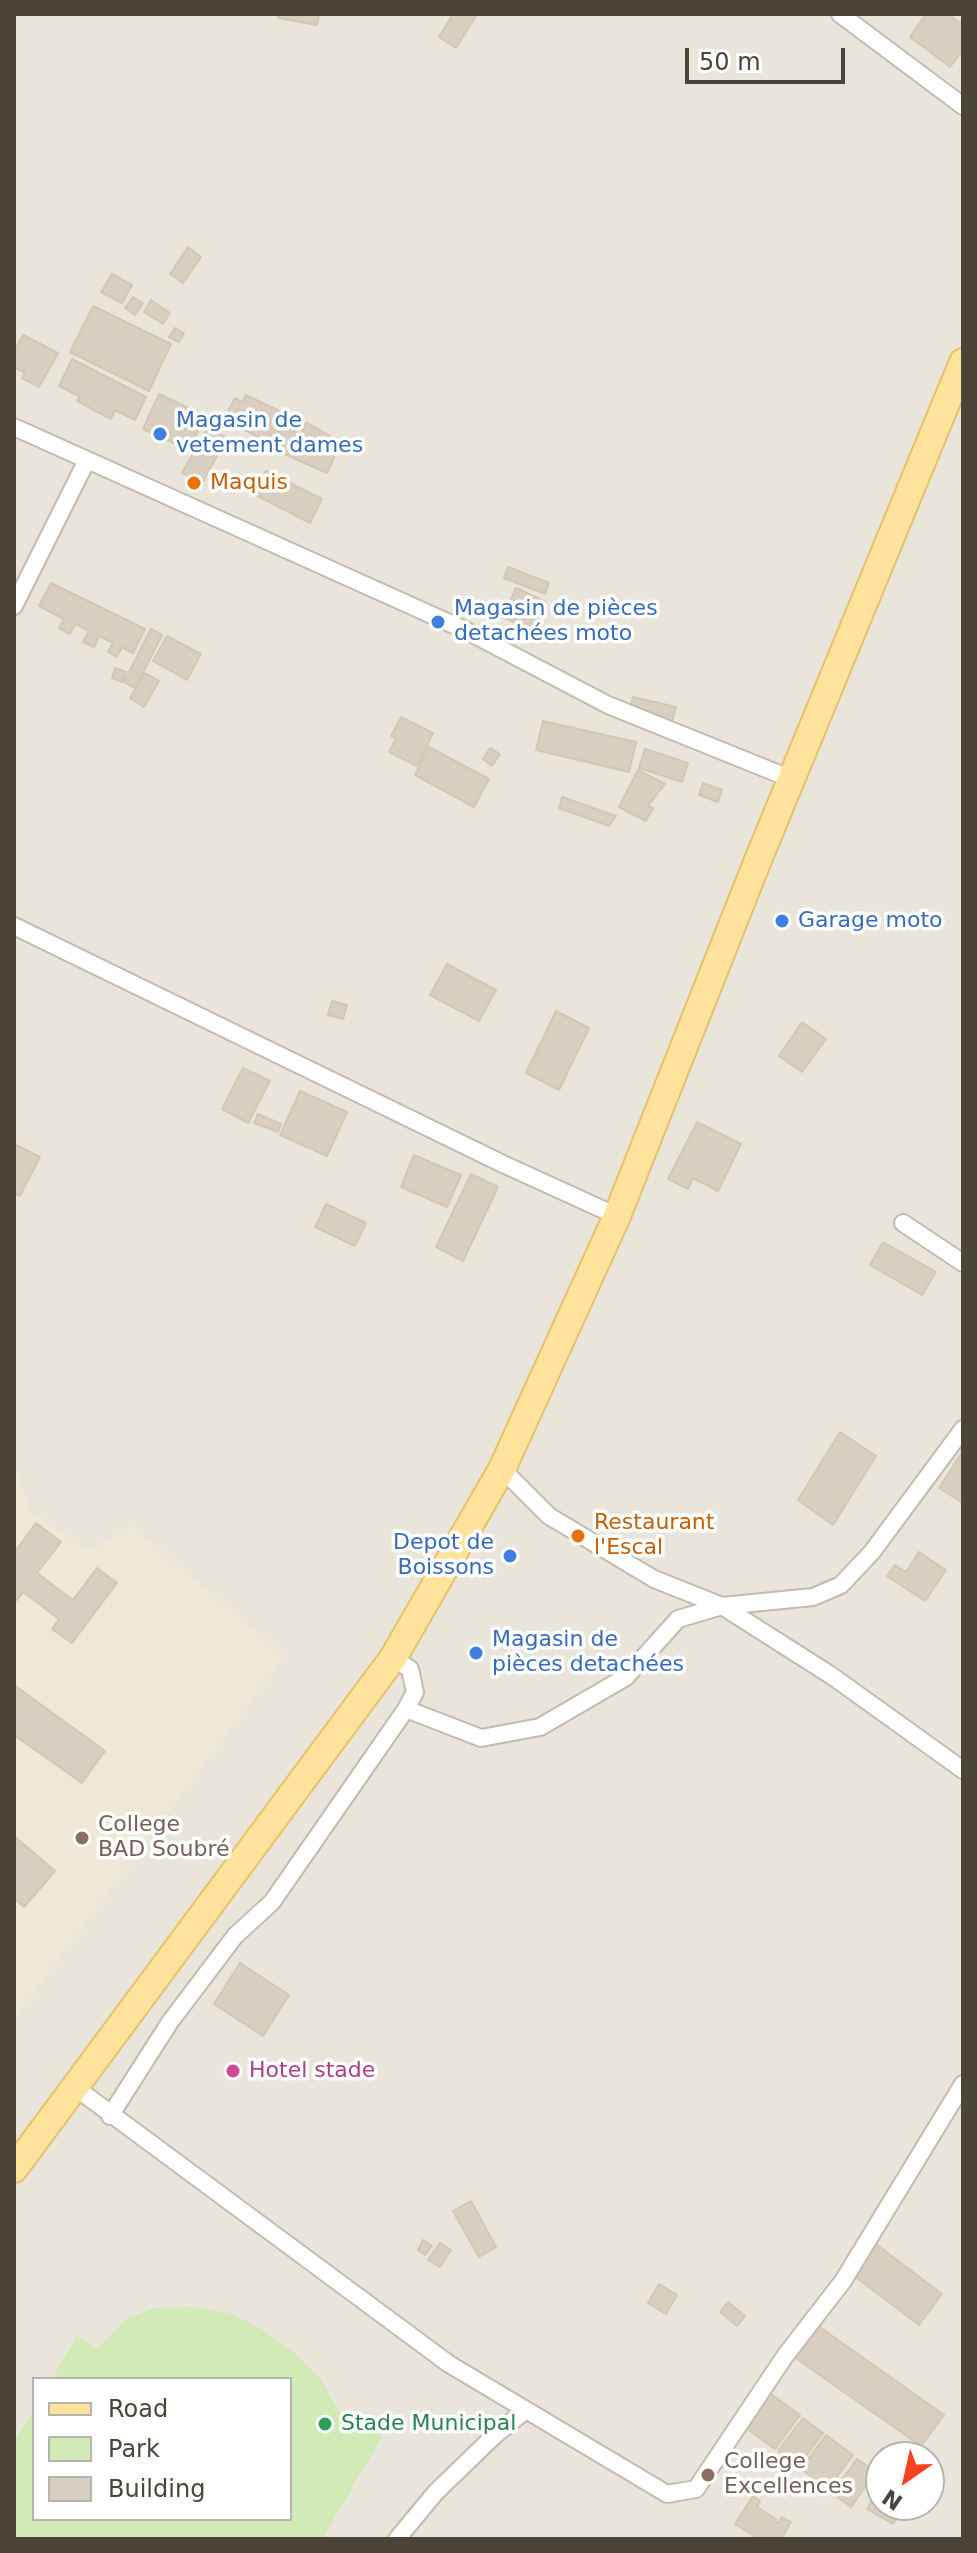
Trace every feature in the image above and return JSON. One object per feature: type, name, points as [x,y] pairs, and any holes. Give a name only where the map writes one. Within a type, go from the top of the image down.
[{"type":"main road","points":[[14,2169],[393,1658],[502,1469],[617,1216],[756,865],[794,780],[963,362]]},
{"type":"street","points":[[840,14],[963,106]]},
{"type":"street","points":[[14,427],[465,630],[608,705],[794,780]]},
{"type":"street","points":[[14,606],[86,462]]},
{"type":"street","points":[[14,926],[503,1164],[617,1216]]},
{"type":"street","points":[[903,1223],[963,1263]]},
{"type":"street","points":[[406,1709],[481,1738],[540,1727],[626,1677],[678,1619],[722,1606],[813,1597],[841,1585],[872,1552],[963,1429]]},
{"type":"street","points":[[502,1469],[549,1516],[654,1579],[722,1606],[845,1685],[963,1770]]},
{"type":"street","points":[[110,2116],[170,2022],[235,1936],[272,1902],[406,1709],[415,1692],[410,1669],[393,1658]]},
{"type":"street","points":[[76,2088],[449,2364],[667,2494],[696,2489],[785,2356],[851,2270],[963,2084]]},
{"type":"street","points":[[397,2539],[436,2492],[526,2410]]},
{"type":"shaded area","points":[[14,14],[963,14],[963,2539],[14,2539]]},
{"type":"shaded area","name":"College BAD Soubré","points":[[14,1463],[30,1511],[90,1551],[131,1525],[285,1656],[14,2019]]},
{"type":"green space","name":"Stade Municipal","points":[[190,2307],[230,2313],[263,2330],[295,2353],[320,2378],[339,2412],[382,2437],[322,2539],[14,2539],[14,2443],[32,2412],[32,2521],[292,2521],[292,2377],[53,2377],[77,2336],[98,2349],[126,2319],[154,2308]]},
{"type":"building","points":[[279,14],[319,14],[317,25],[278,18]]},
{"type":"building","points":[[453,14],[477,14],[456,48],[439,37]]},
{"type":"building","points":[[926,14],[948,14],[963,25],[963,50],[950,67],[910,37]]},
{"type":"building","points":[[188,247],[201,257],[183,283],[170,274]]},
{"type":"building","points":[[112,274],[132,285],[122,303],[101,292]]},
{"type":"building","points":[[133,297],[143,303],[135,315],[125,308]]},
{"type":"building","points":[[151,300],[170,313],[163,324],[144,312]]},
{"type":"building","points":[[93,306],[171,344],[149,391],[70,352]]},
{"type":"building","points":[[175,328],[184,333],[179,342],[169,337]]},
{"type":"building","points":[[23,335],[58,353],[39,387],[22,378],[25,373],[14,367],[14,352]]},
{"type":"building","points":[[72,359],[146,397],[135,420],[115,410],[111,419],[77,401],[79,396],[59,386]]},
{"type":"building","points":[[159,394],[205,416],[189,450],[143,429]]},
{"type":"building","points":[[246,395],[279,411],[276,417],[284,421],[273,445],[224,419],[235,398],[242,402]]},
{"type":"building","points":[[306,422],[341,442],[327,473],[273,449],[283,426],[301,434]]},
{"type":"building","points":[[208,427],[227,438],[202,483],[182,473]]},
{"type":"building","points":[[266,471],[322,499],[310,523],[254,494]]},
{"type":"building","points":[[508,567],[549,583],[545,594],[504,578]]},
{"type":"building","points":[[51,583],[145,629],[133,653],[122,647],[117,657],[108,652],[113,643],[99,636],[94,647],[83,642],[89,631],[75,624],[70,634],[59,628],[64,619],[39,606]]},
{"type":"building","points":[[516,588],[546,602],[533,631],[503,617]]},
{"type":"building","points":[[151,629],[162,635],[135,688],[124,682]]},
{"type":"building","points":[[167,636],[201,654],[187,680],[153,661]]},
{"type":"building","points":[[115,668],[126,672],[122,682],[112,678]]},
{"type":"building","points":[[145,673],[159,681],[144,707],[130,698]]},
{"type":"building","points":[[633,697],[676,707],[672,722],[629,711]]},
{"type":"building","points":[[401,717],[433,733],[417,766],[389,752],[396,739],[391,736]]},
{"type":"building","points":[[543,721],[636,742],[629,772],[536,750]]},
{"type":"building","points":[[429,747],[489,779],[474,807],[415,775]]},
{"type":"building","points":[[490,748],[500,754],[492,766],[483,759]]},
{"type":"building","points":[[645,749],[688,763],[682,782],[639,768]]},
{"type":"building","points":[[638,770],[665,784],[648,806],[653,808],[646,821],[619,807]]},
{"type":"building","points":[[703,783],[722,790],[718,802],[699,795]]},
{"type":"building","points":[[562,797],[616,816],[609,826],[559,808]]},
{"type":"building","points":[[447,964],[496,990],[479,1021],[430,995]]},
{"type":"building","points":[[332,1001],[347,1005],[343,1019],[328,1015]]},
{"type":"building","points":[[556,1011],[589,1028],[559,1090],[526,1073]]},
{"type":"building","points":[[802,1022],[826,1039],[802,1072],[779,1056]]},
{"type":"building","points":[[243,1068],[270,1081],[248,1123],[222,1109]]},
{"type":"building","points":[[300,1091],[347,1112],[327,1156],[280,1135]]},
{"type":"building","points":[[258,1114],[281,1124],[278,1132],[254,1123]]},
{"type":"building","points":[[697,1122],[741,1144],[718,1191],[693,1178],[688,1189],[668,1179]]},
{"type":"building","points":[[14,1144],[40,1157],[20,1196],[14,1193]]},
{"type":"building","points":[[414,1155],[461,1175],[447,1207],[401,1187]]},
{"type":"building","points":[[471,1174],[498,1187],[463,1261],[436,1247]]},
{"type":"building","points":[[326,1204],[366,1223],[355,1246],[315,1227]]},
{"type":"building","points":[[883,1242],[936,1272],[922,1295],[870,1265]]},
{"type":"building","points":[[840,1432],[876,1456],[833,1525],[798,1500]]},
{"type":"building","points":[[963,1451],[963,1503],[939,1488]]},
{"type":"building","points":[[36,1523],[61,1542],[37,1573],[73,1600],[97,1568],[117,1583],[72,1643],[52,1629],[59,1619],[23,1592],[17,1600],[14,1598],[14,1553]]},
{"type":"building","points":[[919,1552],[946,1570],[925,1601],[887,1576],[895,1565],[906,1572]]},
{"type":"building","points":[[14,1685],[105,1751],[82,1783],[14,1735]]},
{"type":"building","points":[[14,1836],[55,1871],[24,1907],[14,1898]]},
{"type":"building","points":[[240,1963],[289,1995],[263,2036],[214,2004]]},
{"type":"building","points":[[471,2201],[496,2247],[479,2257],[453,2211]]},
{"type":"building","points":[[423,2240],[432,2246],[425,2255],[418,2250]]},
{"type":"building","points":[[440,2243],[451,2250],[440,2267],[428,2260]]},
{"type":"building","points":[[876,2244],[942,2294],[919,2325],[853,2275]]},
{"type":"building","points":[[659,2284],[677,2295],[666,2314],[648,2303]]},
{"type":"building","points":[[728,2302],[745,2316],[737,2326],[720,2312]]},
{"type":"building","points":[[814,2323],[944,2415],[925,2441],[914,2441],[791,2355]]},
{"type":"building","points":[[767,2391],[800,2415],[775,2449],[742,2425]]},
{"type":"building","points":[[803,2418],[823,2433],[798,2467],[778,2451]]},
{"type":"building","points":[[826,2435],[853,2455],[828,2489],[801,2469]]},
{"type":"building","points":[[857,2459],[865,2464],[865,2487],[851,2507],[832,2493]]},
{"type":"building","points":[[753,2496],[760,2501],[757,2507],[775,2521],[778,2523],[782,2517],[791,2522],[781,2539],[759,2539],[735,2524]]},
{"type":"place","name":"Magasin de vetement dames","points":[[160,434]]},
{"type":"place","name":"Maquis","points":[[194,483]]},
{"type":"place","name":"Magasin de pièces detachées moto","points":[[438,622]]},
{"type":"place","name":"Garage moto","points":[[782,921]]},
{"type":"place","name":"Restaurant l'Escal","points":[[578,1536]]},
{"type":"place","name":"Depot de Boissons","points":[[510,1556]]},
{"type":"place","name":"Magasin de pièces detachées","points":[[476,1653]]},
{"type":"place","name":"College BAD Soubré","points":[[82,1838]]},
{"type":"place","name":"Hotel stade","points":[[233,2071]]},
{"type":"place","name":"Stade Municipal","points":[[325,2424]]},
{"type":"place","name":"College Excellences","points":[[708,2475]]}]
